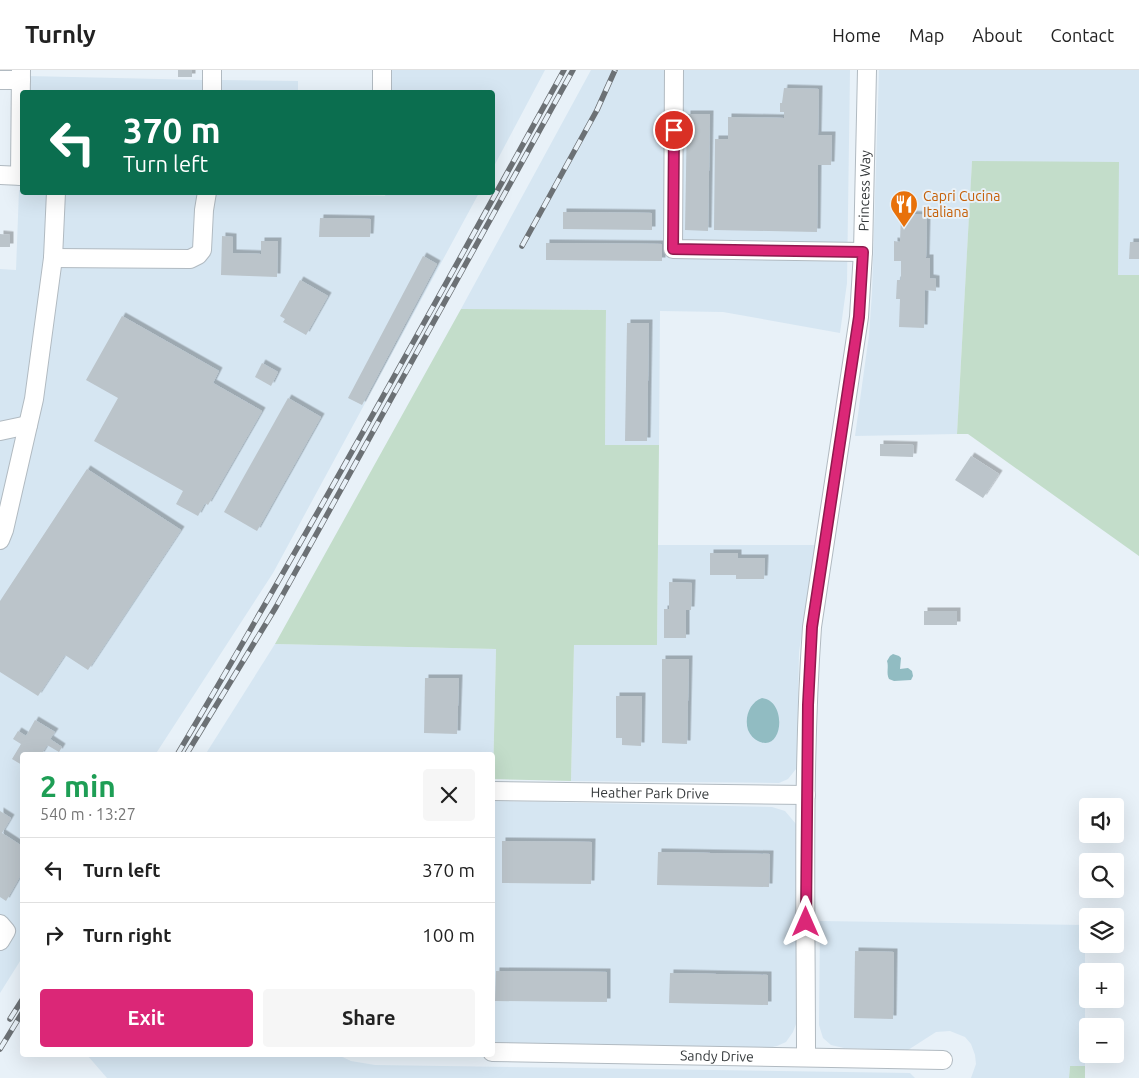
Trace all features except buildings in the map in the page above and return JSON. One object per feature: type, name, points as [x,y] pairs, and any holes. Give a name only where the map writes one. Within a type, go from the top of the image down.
[{"type":"street","points":[[212,70],[212,90]]},
{"type":"street","points":[[382,70],[382,90]]},
{"type":"street","points":[[674,70],[673,249],[863,252]]},
{"type":"street","name":"Princess Way","points":[[806,1057],[806,794],[812,627],[859,317],[863,252],[867,70]]},
{"type":"street","points":[[0,80],[21,75],[21,90]]},
{"type":"street","points":[[0,175],[20,176]]},
{"type":"street","points":[[0,540],[4,530],[34,399],[53,258],[56,195]]},
{"type":"street","points":[[53,258],[190,259],[198,255],[202,250],[206,195]]},
{"type":"street","points":[[0,431],[28,425]]},
{"type":"street","name":"Heather Park Drive","points":[[495,791],[806,794]]},
{"type":"street","points":[[0,924],[6,932],[0,941]]},
{"type":"street","name":"Sandy Drive","points":[[495,1052],[942,1060]]},
{"type":"shaded area","points":[[388,70],[545,70],[495,164],[495,90],[387,90]]},
{"type":"shaded area","points":[[591,70],[850,70],[847,283],[840,333],[723,312],[660,311],[659,445],[605,445],[606,310],[461,309]]},
{"type":"shaded area","points":[[879,70],[1139,70],[1139,556],[972,162],[957,434],[855,436],[869,335],[872,293]]},
{"type":"shaded area","points":[[29,76],[203,80],[203,90],[29,90]]},
{"type":"shaded area","points":[[221,80],[298,81],[298,90],[221,90]]},
{"type":"shaded area","points":[[19,190],[20,195],[478,195],[273,573],[157,752],[20,752],[20,961],[0,993],[0,269],[16,270]]},
{"type":"shaded area","points":[[658,545],[815,545],[799,652],[796,769],[788,779],[779,783],[571,781],[574,645],[657,645]]},
{"type":"shaded area","points":[[275,644],[496,649],[494,752],[207,752]]},
{"type":"shaded area","points":[[495,801],[772,807],[785,811],[796,824],[797,832],[796,1024],[786,1042],[768,1048],[495,1043]]},
{"type":"shaded area","points":[[820,921],[1079,925],[1079,953],[1085,953],[1085,963],[1079,963],[1079,1008],[1085,1008],[1085,1018],[1079,1018],[1079,1063],[1085,1063],[1085,1066],[1070,1066],[1069,1078],[971,1078],[976,1064],[971,1044],[965,1037],[950,1031],[936,1032],[908,1050],[844,1048],[831,1045],[823,1038],[819,1025]]},
{"type":"shaded area","points":[[89,1057],[342,1057],[351,1061],[375,1065],[910,1073],[915,1078],[107,1078]]},
{"type":"green space","points":[[972,161],[1119,162],[1118,275],[1139,275],[1139,556],[968,434],[957,434]]},
{"type":"green space","points":[[461,309],[606,310],[605,445],[659,445],[657,645],[574,645],[571,781],[495,779],[494,752],[496,649],[275,644]]},
{"type":"green space","points":[[1070,1066],[1085,1066],[1085,1078],[1069,1078]]},
{"type":"water","points":[[893,654],[901,658],[900,669],[908,668],[912,671],[913,676],[911,680],[894,681],[889,679],[887,661]]},
{"type":"water","points":[[762,698],[770,701],[776,708],[779,716],[777,734],[773,740],[766,743],[754,738],[749,732],[747,725],[751,706]]},
{"type":"railway","points":[[495,194],[564,70]]},
{"type":"railway","points":[[188,752],[276,607],[573,70]]},
{"type":"railway","points":[[522,246],[597,110],[615,70]]},
{"type":"railway","points":[[179,752],[325,500],[495,195]]},
{"type":"railway","points":[[10,1019],[20,1003]]},
{"type":"railway","points":[[0,1049],[20,1016]]},
{"type":"place","name":"Capri Cucina Italiana","points":[[904,228]]},
{"type":"route","points":[[674,130],[673,249],[863,252],[859,317],[812,627],[809,668],[806,794],[806,922]]}]
